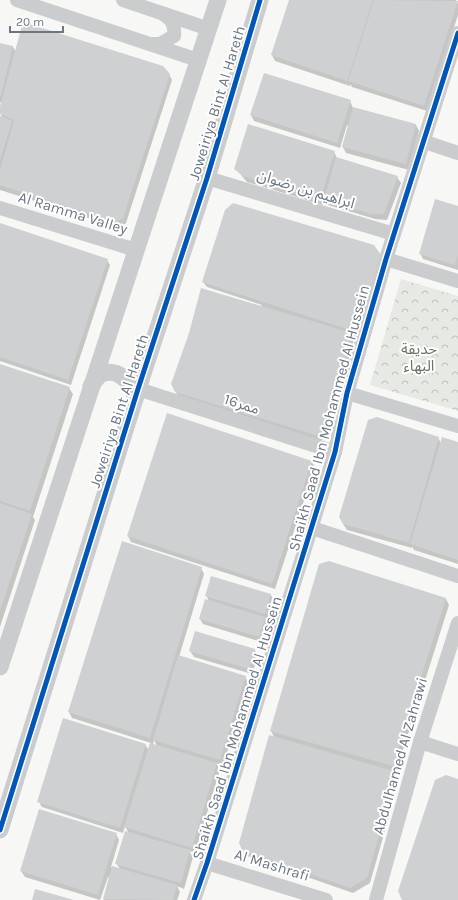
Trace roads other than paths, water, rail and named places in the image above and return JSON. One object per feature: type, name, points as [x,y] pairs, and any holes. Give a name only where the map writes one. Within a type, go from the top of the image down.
[{"type":"street","points":[[17,0],[198,60]]},
{"type":"street","points":[[123,0],[209,29]]},
{"type":"street","name":"Joweiriya Bint Al Hareth","points":[[0,667],[90,387],[218,0]]},
{"type":"street","name":"Joweiriya Bint Al Hareth","points":[[0,830],[148,358],[207,178],[260,0]]},
{"type":"street","points":[[150,44],[160,44],[174,36],[175,27],[171,19],[159,12]]},
{"type":"street","name":"Shaikh Saad Ibn Mohammed Al Hussein","points":[[194,900],[208,863],[312,528],[335,452],[347,393],[386,259],[422,141],[458,33]]},
{"type":"street","points":[[422,141],[458,153]]},
{"type":"street","name":"ابراهيم بن رضوان","points":[[207,178],[394,234]]},
{"type":"street","name":"Al Ramma Valley","points":[[0,208],[136,250]]},
{"type":"street","points":[[386,259],[458,281]]},
{"type":"street","points":[[106,342],[106,349],[114,364],[131,367],[139,365],[148,358]]},
{"type":"street","points":[[90,387],[98,376],[104,373],[118,375],[131,385],[137,394]]},
{"type":"street","points":[[347,393],[458,426]]},
{"type":"street","name":"ممر16","points":[[137,394],[335,452]]},
{"type":"street","points":[[312,528],[458,576]]},
{"type":"street","name":"Abdulhamed Al Zahrawi","points":[[376,900],[420,742],[458,623]]},
{"type":"street","points":[[420,742],[458,754]]},
{"type":"street","name":"Al Mashrafi","points":[[208,863],[326,900]]},
{"type":"park label","name":"حديقة البهاء","points":[[419,358]]}]
